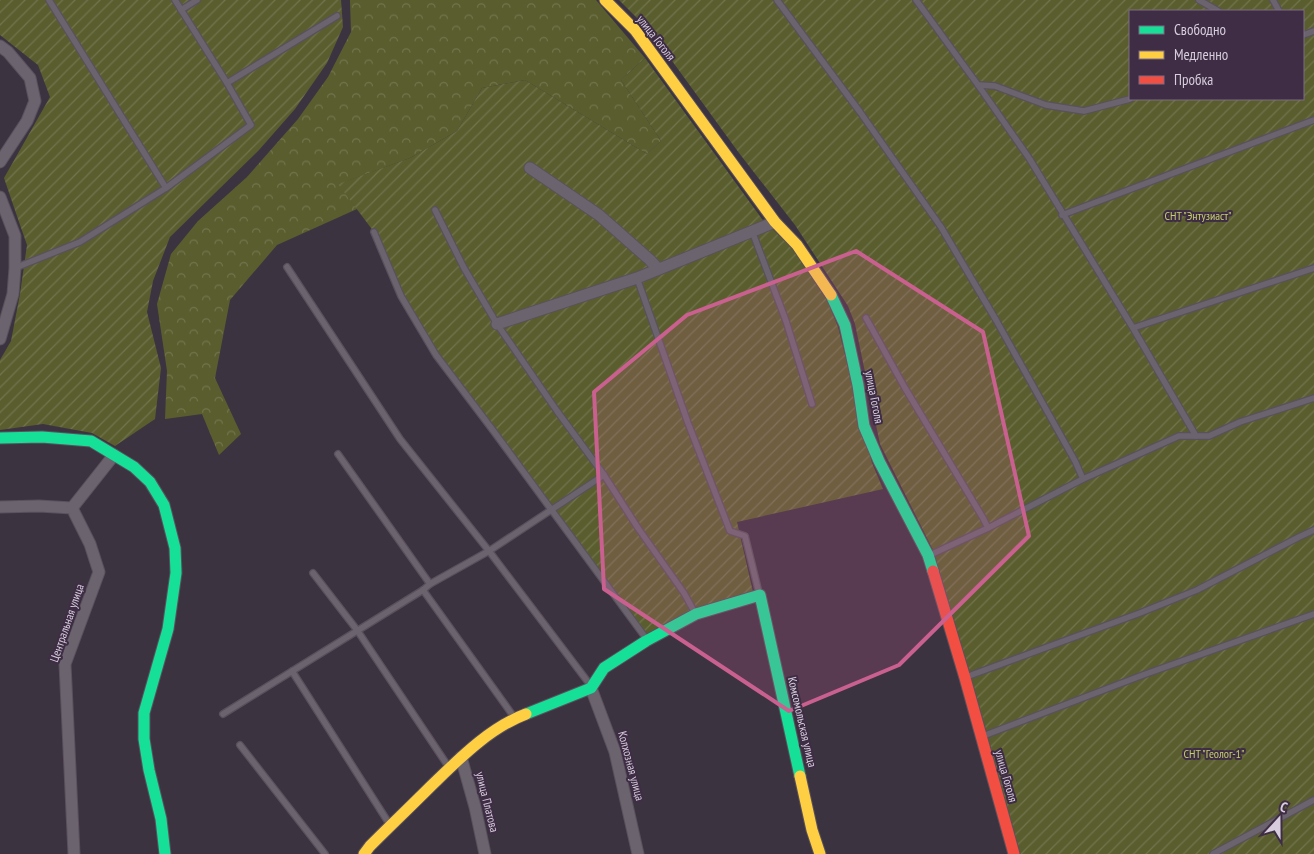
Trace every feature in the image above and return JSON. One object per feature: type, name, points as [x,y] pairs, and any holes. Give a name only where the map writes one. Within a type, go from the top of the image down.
[{"type":"street","name":"улица Гоголя","points":[[605,0],[635,30],[774,222],[797,245],[833,297],[845,325],[858,385],[864,426],[879,461],[928,555],[965,678],[1014,854]]},
{"type":"street","points":[[0,46],[8,52],[30,78],[35,101],[27,121],[0,162]]},
{"type":"street","points":[[530,168],[599,215],[658,269]]},
{"type":"street","points":[[0,197],[15,236],[13,294],[0,339]]},
{"type":"street","points":[[497,324],[637,278],[774,222]]},
{"type":"street","points":[[0,438],[42,437],[91,441],[134,467],[150,482],[164,505],[175,548],[176,573],[168,629],[144,713],[144,739],[161,819],[165,854]]},
{"type":"street","points":[[0,507],[39,506],[72,508],[114,455]]},
{"type":"street","name":"Центральная улица","points":[[72,508],[90,544],[99,572],[65,664],[74,854]]},
{"type":"street","points":[[364,854],[450,768],[494,730],[515,718],[591,688],[604,668],[646,641],[696,614],[760,595]]},
{"type":"street","name":"Комсомольская улица","points":[[760,595],[812,830],[820,854]]},
{"type":"street","name":"Колхозная улица","points":[[591,688],[615,752],[638,854]]},
{"type":"street","name":"улица Платова","points":[[462,757],[485,854]]},
{"type":"lane","points":[[49,0],[166,188]]},
{"type":"lane","points":[[15,268],[80,242],[166,188],[251,124],[228,83],[175,0]]},
{"type":"lane","points":[[181,10],[197,0]]},
{"type":"lane","points":[[777,0],[860,112],[941,227],[996,320],[1084,479]]},
{"type":"lane","points":[[916,0],[1029,158],[1062,215],[1133,328],[1196,436]]},
{"type":"lane","points":[[1199,0],[1216,10]]},
{"type":"lane","points":[[228,83],[337,16]]},
{"type":"lane","points":[[978,85],[996,86],[1046,105],[1084,111],[1129,99]]},
{"type":"lane","points":[[1062,215],[1314,120]]},
{"type":"lane","points":[[435,210],[464,268],[497,324],[604,475],[638,528],[684,593],[696,614]]},
{"type":"lane","points":[[752,231],[786,321],[812,404]]},
{"type":"lane","points":[[374,232],[401,296],[436,355],[645,637]]},
{"type":"lane","points":[[287,267],[400,438],[489,551],[591,688]]},
{"type":"lane","points":[[1133,328],[1314,268]]},
{"type":"lane","points":[[637,278],[688,423],[730,531],[745,536],[760,595]]},
{"type":"lane","points":[[866,318],[988,528]]},
{"type":"lane","points":[[928,555],[988,528],[1084,479],[1180,436],[1209,436],[1240,422],[1314,398]]},
{"type":"lane","points":[[338,454],[430,584]]},
{"type":"lane","points":[[223,714],[430,584],[489,551],[604,475]]},
{"type":"lane","points":[[965,678],[1197,590],[1314,530]]},
{"type":"lane","points":[[314,573],[357,630],[450,768]]},
{"type":"lane","points":[[423,590],[515,718]]},
{"type":"lane","points":[[981,737],[1143,675],[1314,614]]},
{"type":"lane","points":[[292,671],[391,826]]},
{"type":"lane","points":[[240,744],[325,854]]},
{"type":"lane","points":[[1213,854],[1314,800]]},
{"type":"highlighted area","points":[[856,251],[983,332],[1029,536],[899,665],[789,711],[604,589],[594,392],[687,315]]},
{"type":"green space","points":[[0,0],[341,0],[343,27],[327,63],[295,109],[259,150],[170,237],[153,281],[147,312],[161,368],[155,419],[115,446],[92,433],[43,424],[0,430],[0,360],[11,341],[27,245],[4,178],[50,97],[38,65],[0,35]]},
{"type":"green space","points":[[350,0],[596,0],[645,58],[621,80],[661,141],[647,154],[525,80],[482,88],[457,131],[410,158],[339,184],[357,209],[277,245],[230,300],[215,378],[241,434],[219,455],[202,414],[165,419],[167,371],[157,304],[171,254],[198,221],[247,177],[298,119],[328,77],[351,32]]},
{"type":"green space","points":[[619,0],[1314,0],[1314,854],[1018,854],[933,550],[880,444],[855,324],[848,306],[795,225],[739,153],[651,32]]},
{"type":"green space","points":[[645,58],[762,219],[793,249],[827,300],[838,327],[872,463],[883,489],[737,522],[753,592],[645,637],[436,355],[401,296],[374,232],[338,184],[410,158],[457,131],[482,88],[525,80],[647,154],[661,141],[621,80]]},
{"type":"traffic: fast","points":[[831,295],[845,325],[858,385],[864,426],[879,461],[928,555],[933,571]]},
{"type":"traffic: fast","points":[[0,438],[42,437],[91,441],[134,467],[150,482],[164,505],[175,548],[176,573],[168,629],[144,713],[144,739],[149,770],[161,819],[165,854]]},
{"type":"traffic: fast","points":[[526,714],[591,688],[604,668],[646,641],[696,614],[760,595],[800,776]]},
{"type":"traffic: slow","points":[[605,0],[635,30],[775,222],[797,245],[831,295]]},
{"type":"traffic: slow","points":[[364,854],[378,838],[464,755],[499,727],[526,714]]},
{"type":"traffic: slow","points":[[800,776],[812,830],[820,854]]},
{"type":"traffic: jam","points":[[933,571],[1014,854]]},
{"type":"park label","name":"СНТ \"Энтузиаст\"","points":[[1198,216]]},
{"type":"park label","name":"СНТ \"Геолог-1\"","points":[[1214,754]]}]
